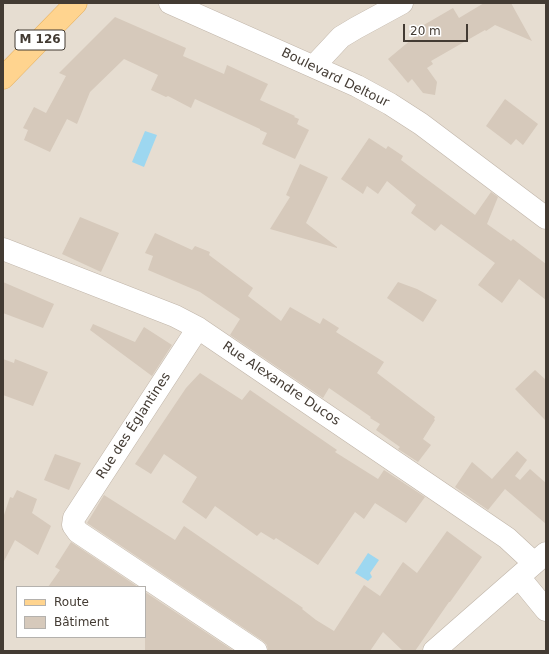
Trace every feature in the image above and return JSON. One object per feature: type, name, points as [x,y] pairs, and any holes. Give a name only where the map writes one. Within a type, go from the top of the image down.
[{"type":"main road","name":"M 126","points":[[3,78],[76,3]]},
{"type":"street","name":"Boulevard Deltour","points":[[170,3],[314,66],[357,86],[390,104],[421,124],[546,218]]},
{"type":"street","points":[[314,66],[342,37],[402,3]]},
{"type":"street","name":"Rue Alexandre Ducos","points":[[3,249],[175,316],[198,328],[507,538],[533,564],[546,610]]},
{"type":"street","name":"Rue des Églantines","points":[[198,328],[74,518],[73,525],[78,532],[256,651]]},
{"type":"street","points":[[434,651],[533,564]]},
{"type":"shaded area","points":[[3,3],[546,3],[546,651],[3,651]]},
{"type":"water","points":[[145,131],[157,135],[144,167],[132,162]]},
{"type":"water","points":[[368,553],[379,560],[370,573],[372,577],[368,581],[355,573]]},
{"type":"building","points":[[484,3],[511,3],[532,41],[495,25],[486,31],[485,30],[431,61],[433,64],[427,68],[437,82],[435,95],[423,93],[412,79],[408,83],[388,59],[424,29],[422,26],[453,8],[459,18]]},
{"type":"building","points":[[115,17],[186,48],[183,56],[224,74],[227,65],[268,84],[260,100],[295,116],[294,117],[299,119],[297,124],[309,130],[295,159],[262,144],[267,133],[260,129],[195,99],[191,108],[168,96],[166,97],[151,90],[158,75],[124,59],[90,92],[77,124],[67,119],[50,152],[24,140],[28,130],[23,128],[34,107],[46,113],[66,76],[59,73]]},
{"type":"building","points":[[505,99],[538,124],[523,145],[516,139],[511,145],[486,126]]},
{"type":"building","points":[[369,138],[386,149],[388,146],[403,156],[401,160],[475,215],[491,192],[498,197],[487,224],[511,241],[513,239],[546,264],[546,300],[519,279],[502,303],[478,285],[495,263],[441,224],[435,231],[411,213],[416,205],[387,181],[378,194],[367,186],[363,194],[341,179]]},
{"type":"building","points":[[300,164],[328,177],[306,223],[337,248],[270,229],[290,197],[286,195]]},
{"type":"building","points":[[80,217],[119,233],[101,272],[62,254]]},
{"type":"building","points":[[155,233],[192,250],[195,246],[210,252],[209,255],[253,288],[248,296],[281,321],[290,307],[320,324],[323,318],[339,328],[336,332],[384,362],[377,373],[435,417],[435,420],[423,439],[431,445],[418,462],[398,449],[400,447],[376,430],[380,424],[329,388],[323,398],[230,335],[240,319],[200,292],[148,270],[153,256],[145,253]]},
{"type":"building","points":[[3,282],[54,304],[43,328],[3,313]]},
{"type":"building","points":[[398,282],[417,289],[437,300],[423,322],[387,298]]},
{"type":"building","points":[[93,324],[135,342],[144,327],[172,345],[152,376],[90,330]]},
{"type":"building","points":[[3,359],[14,363],[15,359],[48,372],[33,406],[3,395]]},
{"type":"building","points":[[535,370],[546,380],[546,421],[515,389]]},
{"type":"building","points":[[200,373],[242,400],[250,390],[337,450],[335,452],[378,479],[384,470],[425,497],[406,523],[375,503],[364,519],[355,512],[318,565],[276,538],[274,540],[261,532],[257,536],[215,506],[206,519],[182,502],[197,477],[164,454],[151,474],[135,464],[186,388]]},
{"type":"building","points":[[517,451],[527,460],[515,476],[520,480],[530,469],[546,483],[546,524],[505,489],[488,510],[455,487],[472,462],[492,479]]},
{"type":"building","points":[[55,454],[81,463],[69,490],[44,480]]},
{"type":"building","points":[[17,490],[37,499],[32,513],[51,526],[38,555],[15,540],[3,563],[3,518],[10,497],[13,498]]},
{"type":"building","points":[[104,495],[175,540],[184,526],[303,608],[302,609],[316,620],[334,631],[364,585],[380,596],[403,562],[417,573],[447,531],[482,557],[415,651],[403,651],[383,632],[370,651],[268,651],[267,645],[263,641],[87,523]]},
{"type":"building","points":[[71,542],[137,586],[49,586],[60,570],[55,567]]},
{"type":"building","points":[[146,593],[234,651],[145,651]]}]
